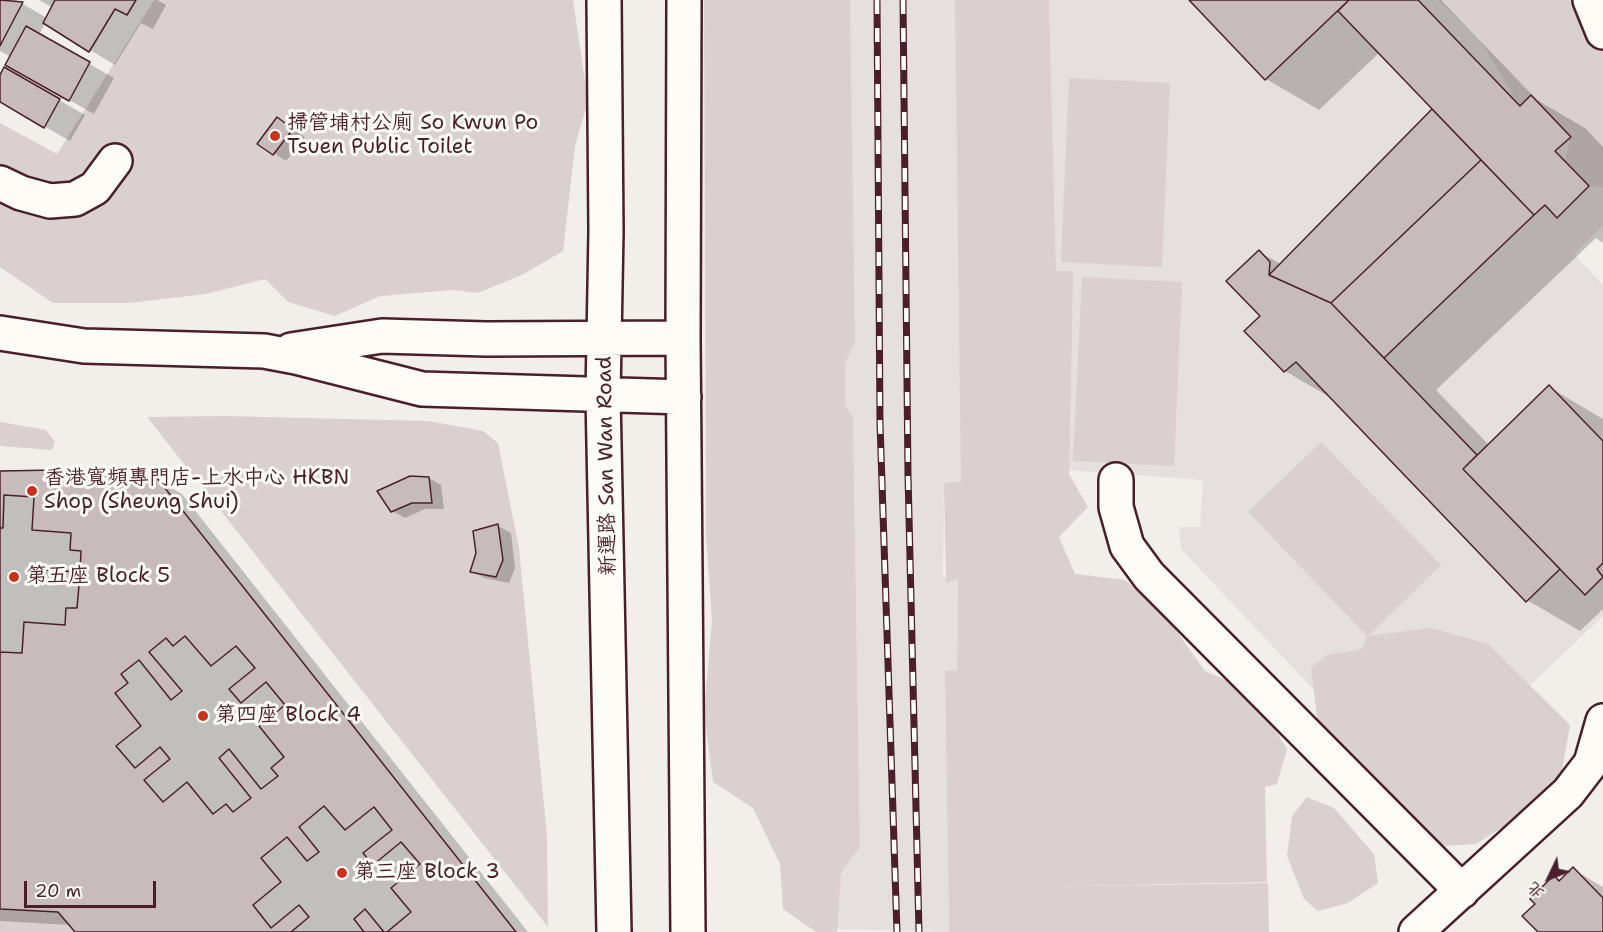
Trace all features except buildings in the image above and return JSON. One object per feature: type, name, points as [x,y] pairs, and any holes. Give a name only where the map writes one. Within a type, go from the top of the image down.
[{"type":"street","name":"新運路 San Wan Road","points":[[604,0],[605,338],[603,396],[614,932]]},
{"type":"street","points":[[684,0],[683,338],[688,932]]},
{"type":"street","points":[[1590,0],[1603,32]]},
{"type":"street","points":[[0,183],[21,193],[50,201],[75,199],[95,188],[115,161]]},
{"type":"street","points":[[0,333],[84,346],[269,353],[296,357],[422,389],[684,397]]},
{"type":"street","points":[[269,353],[382,336],[683,338]]},
{"type":"street","points":[[1116,480],[1116,507],[1127,546],[1149,576],[1462,891]]},
{"type":"street","points":[[1416,932],[1568,792],[1591,763],[1603,721]]},
{"type":"shaded area","points":[[154,0],[573,0],[588,101],[575,146],[563,251],[524,274],[478,293],[453,290],[380,296],[335,316],[288,302],[265,279],[206,294],[129,303],[53,303],[0,267],[0,123],[57,154]]},
{"type":"shaded area","points":[[704,0],[850,0],[855,343],[845,363],[845,405],[853,417],[860,847],[841,873],[837,932],[816,932],[783,909],[780,864],[753,808],[713,782],[704,713],[712,621],[706,535]]},
{"type":"shaded area","points":[[849,0],[960,0],[961,483],[944,483],[943,576],[958,578],[957,671],[945,671],[949,932],[836,929],[841,873],[860,847],[853,417],[845,405],[845,363],[855,343]]},
{"type":"shaded area","points":[[955,0],[1049,0],[1056,271],[1072,271],[1073,275],[1069,474],[1088,507],[1059,537],[1075,574],[1125,580],[1165,615],[1205,671],[1232,683],[1273,726],[1287,749],[1277,784],[1265,787],[1267,882],[1031,887],[1268,883],[1269,932],[949,932],[945,671],[957,670],[958,579],[946,583],[944,483],[961,482]]},
{"type":"shaded area","points":[[1049,0],[1487,0],[1603,124],[1603,225],[1574,254],[1603,285],[1603,616],[1414,796],[1181,549],[1179,527],[1200,527],[1203,480],[1067,470],[1072,271],[1056,272]]},
{"type":"shaded area","points":[[1438,0],[1603,0],[1603,187],[1589,186],[1565,160],[1571,137],[1531,95],[1520,106],[1479,39]]},
{"type":"shaded area","points":[[1069,78],[1170,83],[1162,267],[1061,262]]},
{"type":"shaded area","points":[[1082,277],[1182,282],[1174,466],[1073,461]]},
{"type":"shaded area","points":[[224,416],[429,421],[483,431],[498,443],[519,548],[547,836],[548,927],[147,417]]},
{"type":"shaded area","points":[[0,422],[46,430],[55,442],[52,450],[0,446]]},
{"type":"shaded area","points":[[1321,442],[1441,565],[1368,636],[1431,628],[1488,644],[1570,725],[1561,776],[1512,821],[1476,844],[1443,846],[1416,827],[1355,759],[1318,724],[1311,668],[1327,655],[1362,649],[1367,636],[1248,512]]},
{"type":"shaded area","points":[[1307,797],[1334,808],[1374,854],[1378,883],[1348,903],[1318,911],[1304,899],[1287,856],[1292,816]]},
{"type":"shaded area","points":[[0,909],[58,912],[75,932],[0,932]]},
{"type":"railway","points":[[877,0],[880,423],[897,932]]},
{"type":"railway","points":[[903,0],[908,475],[919,932]]},
{"type":"place","name":"掃管埔村公廁 So Kwun Po Tsuen Public Toilet","points":[[275,136]]},
{"type":"place","name":"香港寬頻專門店-上水中心 HKBN Shop (Sheung Shui)","points":[[32,491]]},
{"type":"place","name":"第五座 Block 5","points":[[14,577]]},
{"type":"place","name":"第四座 Block 4","points":[[203,716]]},
{"type":"place","name":"第三座 Block 3","points":[[342,873]]}]
